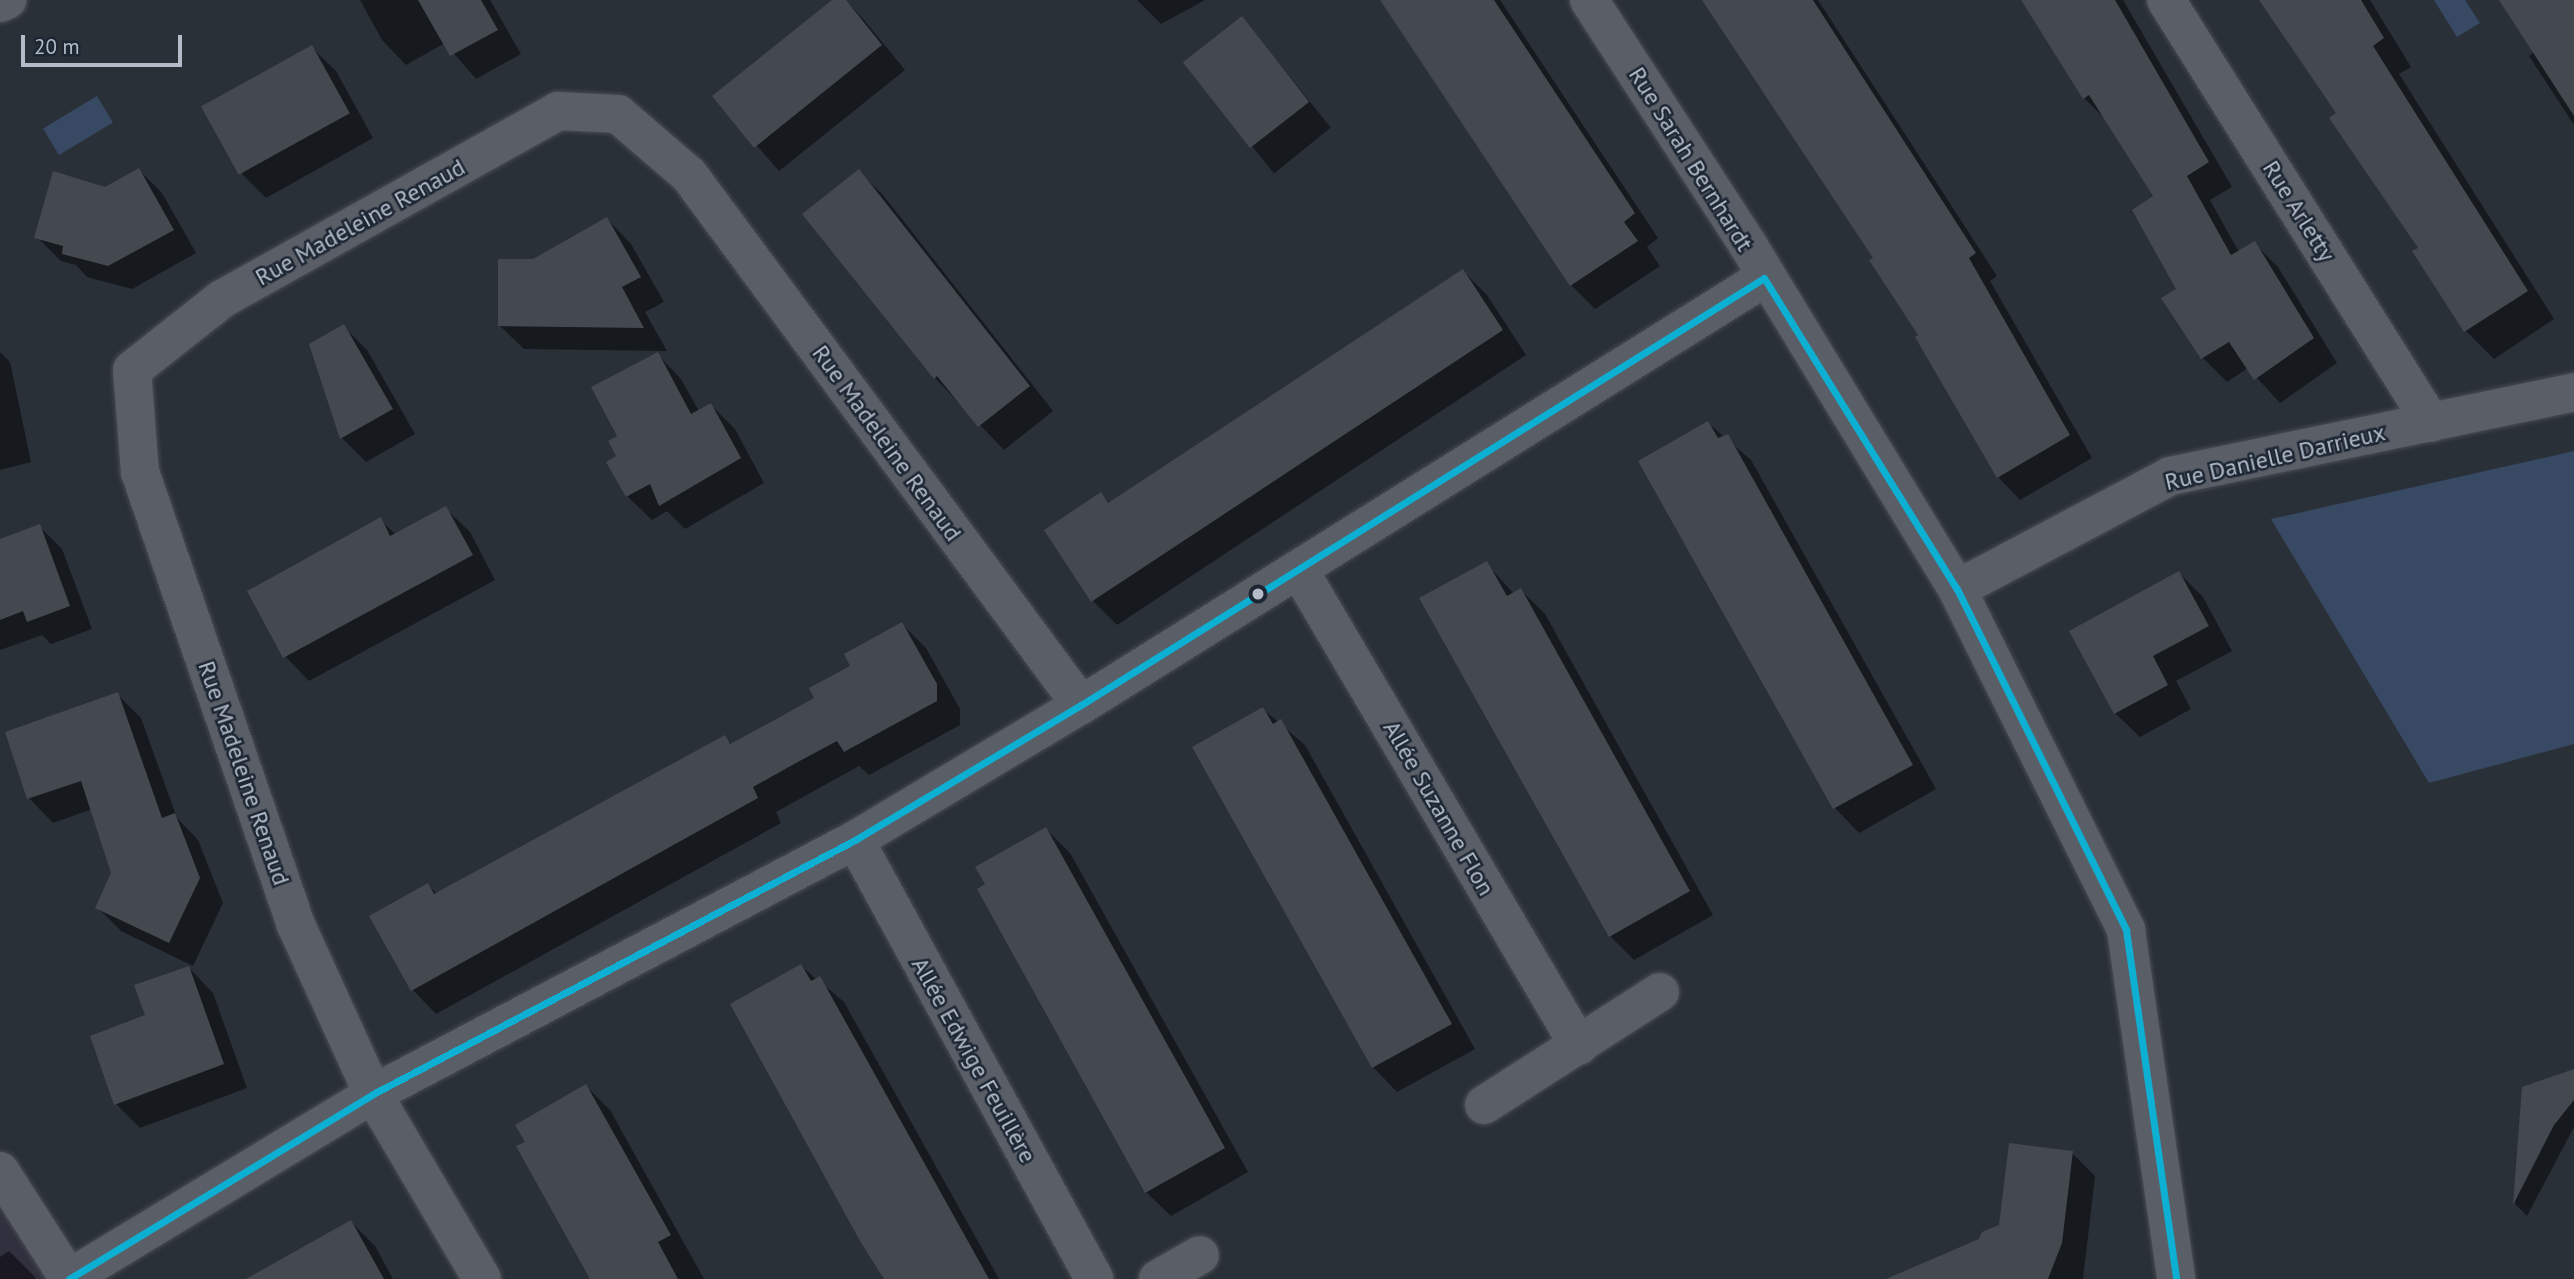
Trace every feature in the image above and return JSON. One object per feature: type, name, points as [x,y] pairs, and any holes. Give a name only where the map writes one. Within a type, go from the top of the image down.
[{"type":"street","points":[[0,3],[7,0]]},
{"type":"street","name":"Rue Sarah Bernhardt","points":[[1589,0],[1748,245],[1764,278],[1957,589],[2126,930],[2176,1279]]},
{"type":"street","name":"Rue Arletty","points":[[2166,0],[2431,423]]},
{"type":"street","name":"Rue Madeleine Renaud","points":[[373,1094],[296,925],[141,473],[132,370],[222,299],[558,111],[618,114],[689,175],[1081,705]]},
{"type":"street","points":[[0,1171],[69,1279],[373,1094],[855,840],[1081,705],[1764,278]]},
{"type":"street","name":"Rue Danielle Darrieux","points":[[1957,589],[2170,476],[2574,392]]},
{"type":"street","name":"Allée Suzanne Flon","points":[[1299,570],[1579,1046]]},
{"type":"street","name":"Allée Edwige Feuillère","points":[[855,840],[1094,1279]]},
{"type":"street","points":[[1484,1105],[1660,992]]},
{"type":"street","points":[[373,1094],[482,1279]]},
{"type":"street","points":[[1158,1279],[1200,1255]]},
{"type":"shaded area","points":[[0,1201],[55,1279],[0,1279]]},
{"type":"water","points":[[2434,0],[2465,0],[2480,23],[2457,37]]},
{"type":"water","points":[[97,96],[113,123],[59,155],[43,128]]},
{"type":"water","points":[[2574,451],[2574,744],[2429,783],[2271,519]]},
{"type":"building","points":[[418,0],[481,0],[498,30],[450,56]]},
{"type":"building","points":[[832,0],[846,0],[882,45],[754,148],[712,96]]},
{"type":"building","points":[[1380,0],[1494,0],[1635,213],[1624,222],[1638,241],[1570,286]]},
{"type":"building","points":[[1702,0],[1813,0],[1976,253],[1969,258],[2070,435],[1997,478],[1915,337],[1918,335],[1869,260],[1873,258]]},
{"type":"building","points":[[2021,0],[2115,0],[2209,162],[2187,176],[2231,255],[2255,241],[2314,338],[2254,380],[2229,342],[2201,359],[2161,298],[2176,289],[2132,210],[2153,196],[2089,95],[2083,99]]},
{"type":"building","points":[[2259,0],[2361,0],[2384,38],[2373,46],[2528,291],[2464,332],[2412,251],[2418,248],[2329,118],[2336,113]]},
{"type":"building","points":[[2499,0],[2574,0],[2574,116]]},
{"type":"building","points":[[1242,16],[1309,102],[1250,148],[1183,62]]},
{"type":"building","points":[[312,45],[350,113],[239,175],[201,107]]},
{"type":"building","points":[[139,168],[174,230],[108,266],[62,254],[63,246],[34,238],[53,171],[105,187]]},
{"type":"building","points":[[859,169],[1030,386],[978,427],[937,376],[934,379],[802,214]]},
{"type":"building","points":[[607,217],[641,277],[622,287],[644,328],[498,326],[498,259],[533,259]]},
{"type":"building","points":[[1463,269],[1503,330],[1091,602],[1044,530],[1101,492],[1108,503]]},
{"type":"building","points":[[344,324],[393,409],[340,439],[309,344]]},
{"type":"building","points":[[658,352],[691,414],[711,403],[741,458],[659,506],[650,484],[626,497],[606,462],[616,456],[608,441],[617,436],[591,387]]},
{"type":"building","points":[[1708,421],[1718,438],[1728,434],[1913,765],[1833,809],[1638,461]]},
{"type":"building","points":[[446,506],[473,555],[283,658],[247,591],[381,517],[390,536]]},
{"type":"building","points":[[40,524],[70,606],[27,622],[23,611],[0,620],[0,539]]},
{"type":"building","points":[[1487,561],[1507,596],[1521,588],[1690,891],[1609,937],[1419,598]]},
{"type":"building","points":[[2179,571],[2209,626],[2153,656],[2168,685],[2114,714],[2069,631]]},
{"type":"building","points":[[902,622],[937,684],[937,701],[844,752],[837,741],[796,763],[753,787],[758,798],[411,991],[369,916],[428,883],[434,894],[725,735],[730,744],[771,722],[814,698],[809,688],[850,666],[844,654]]},
{"type":"building","points":[[118,692],[162,818],[175,813],[200,878],[169,943],[95,908],[111,873],[81,781],[27,799],[5,732]]},
{"type":"building","points":[[1263,707],[1273,724],[1281,719],[1452,1024],[1372,1068],[1192,747]]},
{"type":"building","points":[[1046,827],[1225,1148],[1145,1193],[977,889],[985,884],[975,867]]},
{"type":"building","points":[[801,964],[811,981],[820,976],[989,1279],[884,1279],[860,1241],[730,1004]]},
{"type":"building","points":[[189,966],[224,1064],[114,1105],[90,1036],[145,1015],[134,985]]},
{"type":"building","points":[[2574,1069],[2574,1100],[2554,1125],[2513,1205],[2522,1087]]},
{"type":"building","points":[[586,1084],[671,1235],[658,1242],[678,1279],[590,1279],[516,1146],[525,1142],[515,1125]]},
{"type":"building","points":[[2009,1143],[2073,1151],[2062,1243],[2048,1279],[1886,1279],[1979,1239],[1982,1232],[1999,1225]]},
{"type":"building","points":[[351,1220],[384,1279],[246,1279]]},
{"type":"transit line","points":[[69,1279],[373,1094],[855,840],[1081,705],[1764,278],[1957,589],[2126,930],[2176,1279]]}]
